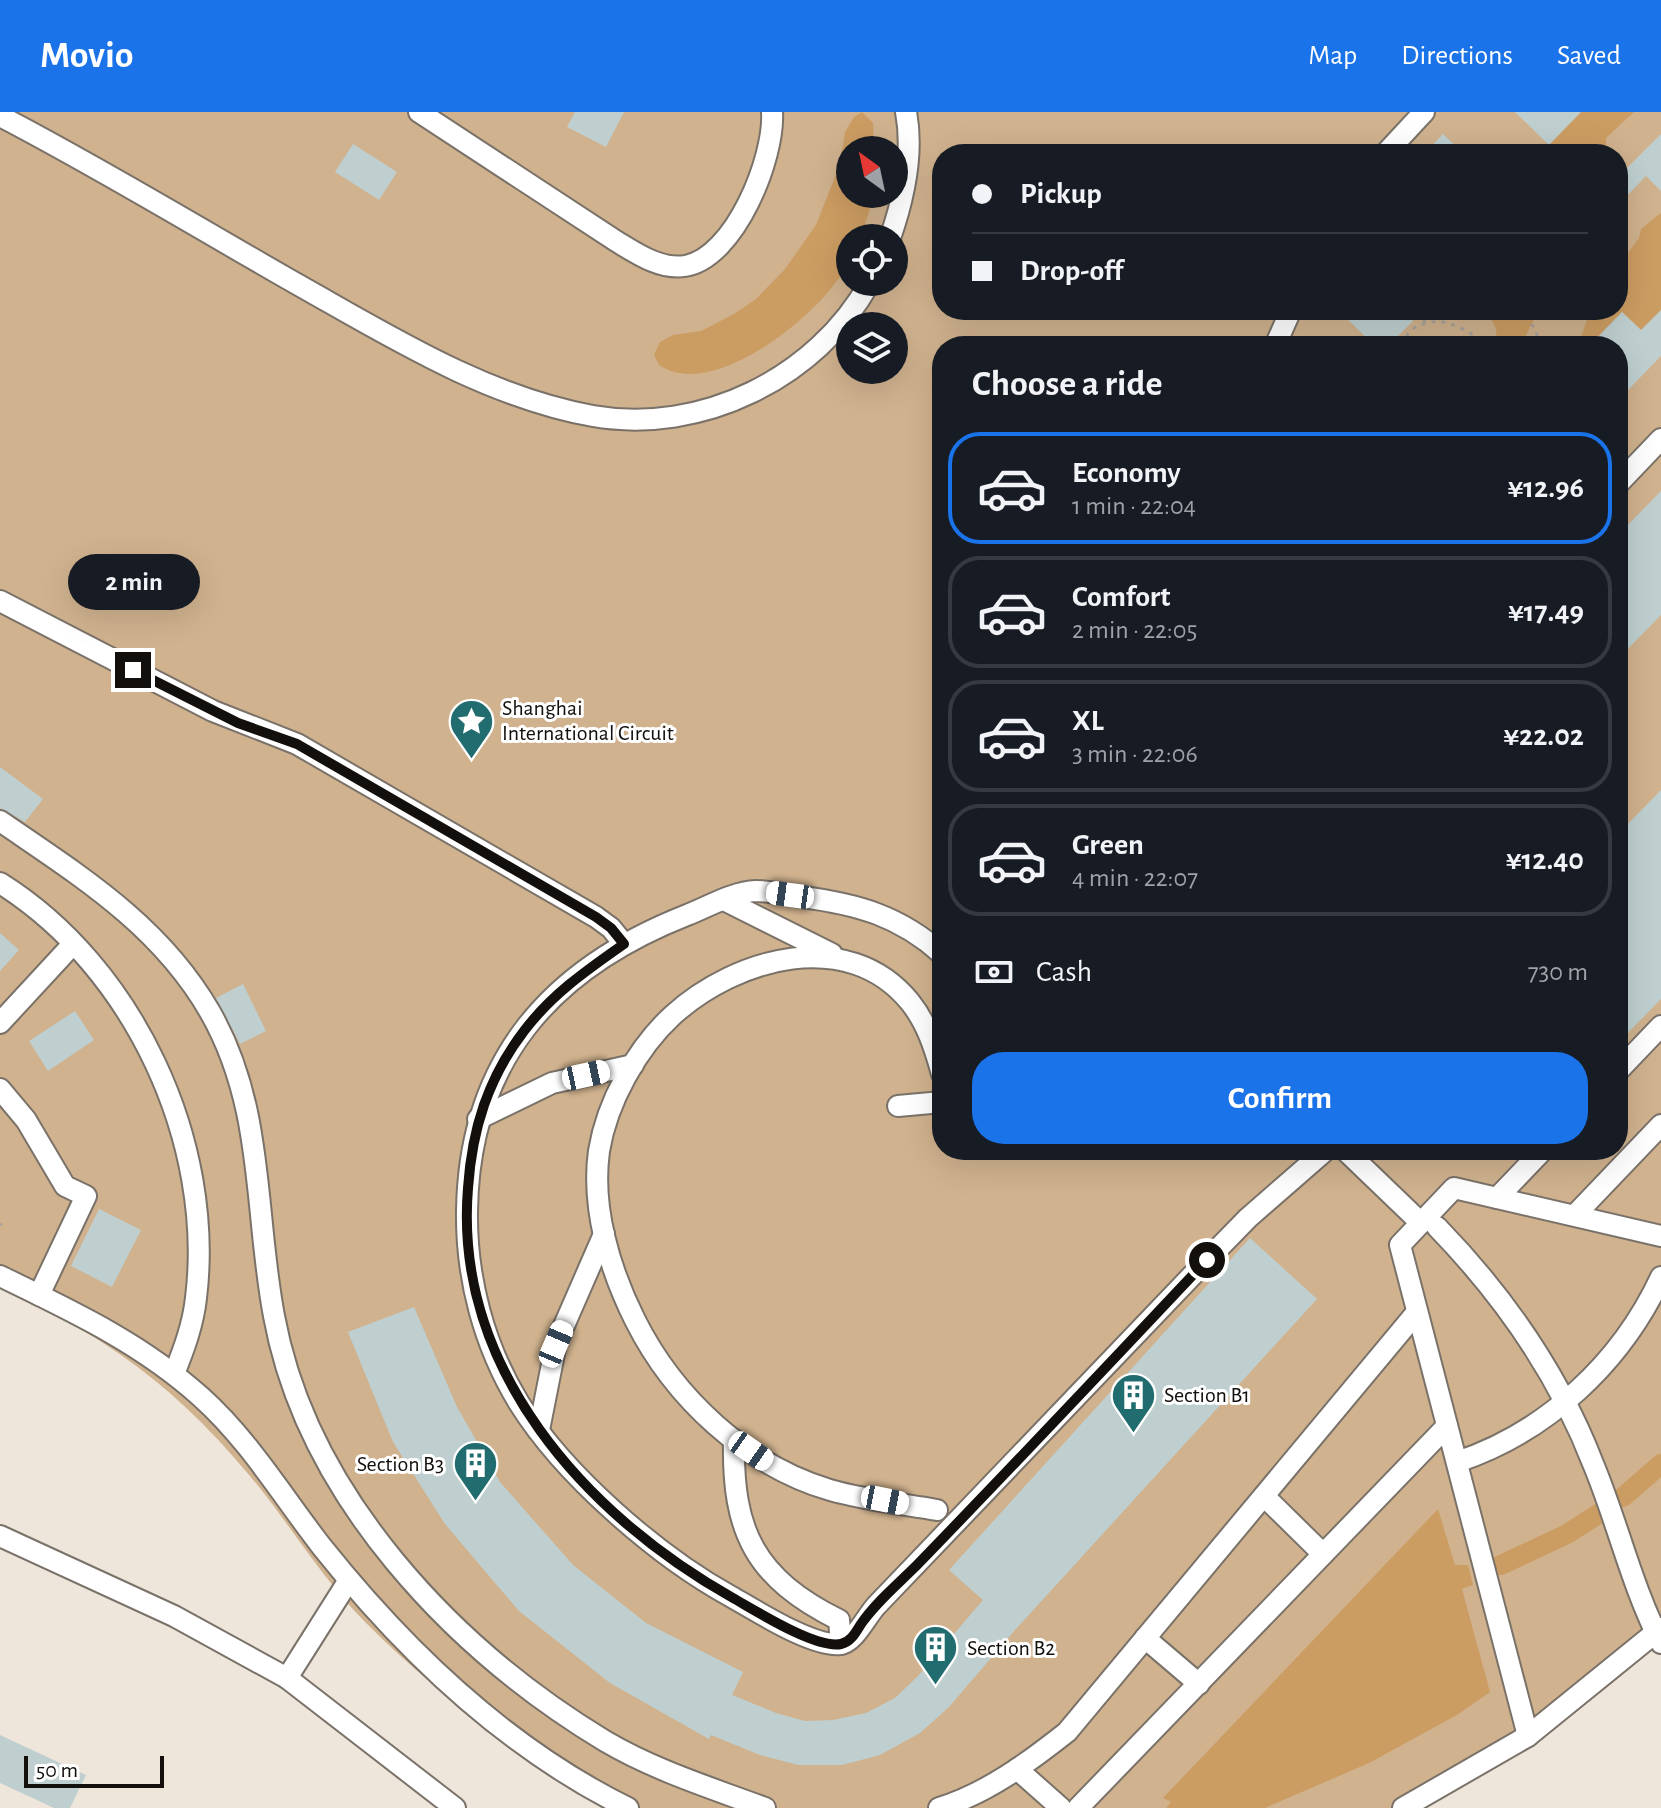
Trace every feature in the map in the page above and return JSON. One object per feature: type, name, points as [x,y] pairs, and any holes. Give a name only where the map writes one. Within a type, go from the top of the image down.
[{"type":"street","points":[[419,112],[628,248],[675,267],[688,266],[708,256],[734,228],[771,148],[772,112]]},
{"type":"street","points":[[894,224],[907,172],[909,135],[906,112]]},
{"type":"street","points":[[1394,144],[1424,112]]},
{"type":"street","points":[[0,116],[395,341],[509,391],[595,416],[639,419],[697,412],[751,394],[776,380],[819,346],[861,296]]},
{"type":"street","points":[[1628,474],[1661,439]]},
{"type":"street","points":[[0,601],[213,711],[297,744],[596,917],[611,928],[624,944]]},
{"type":"street","points":[[0,821],[129,912],[176,961],[211,1014],[230,1052],[251,1121],[264,1262],[282,1353],[311,1428],[328,1460],[361,1516],[390,1554],[451,1625],[530,1691],[607,1742],[656,1766],[765,1808]]},
{"type":"street","points":[[0,883],[73,944],[106,984],[144,1042],[171,1101],[189,1160],[200,1257],[189,1336],[174,1374]]},
{"type":"street","points":[[932,946],[902,923],[854,904],[754,891],[724,900],[624,944],[565,986],[523,1032],[491,1083],[478,1119],[469,1171],[466,1227],[475,1294],[500,1366],[520,1404],[539,1430],[607,1504],[679,1564],[756,1611],[808,1636],[841,1644],[853,1636],[876,1606],[1041,1437],[1207,1260],[1248,1218],[1315,1160]]},
{"type":"street","points":[[724,900],[879,976],[912,1004],[932,1046]]},
{"type":"street","points":[[0,1023],[73,944]]},
{"type":"street","points":[[843,960],[801,956],[776,960],[724,980],[673,1015],[633,1065],[607,1122],[600,1150],[599,1208],[626,1302],[644,1338],[666,1371],[695,1405],[734,1440],[767,1463],[832,1490],[937,1510]]},
{"type":"street","points":[[1628,1061],[1661,1026]]},
{"type":"street","points":[[478,1119],[552,1083],[633,1065]]},
{"type":"street","points":[[0,1089],[26,1120],[65,1186],[86,1196],[39,1295]]},
{"type":"street","points":[[898,1106],[932,1103]]},
{"type":"street","points":[[1628,1160],[1661,1125]]},
{"type":"street","points":[[1356,1160],[1429,1225],[1507,1308],[1565,1401],[1595,1467],[1639,1597],[1659,1635],[1528,1736],[1403,1808]]},
{"type":"street","points":[[1497,1198],[1533,1160]]},
{"type":"street","points":[[1575,1215],[1628,1160]]},
{"type":"street","points":[[1528,1736],[1400,1245],[1429,1225],[1454,1188],[1661,1236]]},
{"type":"street","points":[[539,1430],[556,1344],[604,1234]]},
{"type":"street","points":[[0,1276],[126,1339],[174,1374],[233,1430],[349,1580],[419,1655],[461,1693],[559,1768],[628,1808]]},
{"type":"street","points":[[1457,1462],[1524,1432],[1565,1401],[1619,1347],[1635,1325],[1661,1277]]},
{"type":"street","points":[[939,1808],[976,1793],[1017,1769],[1067,1732],[1417,1312]]},
{"type":"street","points":[[1078,1808],[1447,1426]]},
{"type":"street","points":[[734,1440],[736,1500],[752,1547],[794,1595],[839,1620],[841,1644]]},
{"type":"street","points":[[1264,1496],[1323,1554]]},
{"type":"street","points":[[0,1536],[174,1616],[287,1678],[455,1808]]},
{"type":"street","points":[[287,1678],[349,1580]]},
{"type":"street","points":[[1145,1638],[1199,1684]]},
{"type":"street","points":[[1017,1769],[1061,1808]]},
{"type":"path","points":[[1406,336],[1417,326],[1434,320],[1453,323],[1475,336]]},
{"type":"shaded area","name":"Shanghai International Circuit","points":[[0,112],[1661,112],[1661,1642],[1548,1732],[1488,1772],[1425,1808],[606,1808],[481,1723],[394,1650],[350,1606],[265,1494],[222,1444],[137,1366],[73,1325],[0,1288]]},
{"type":"shaded area","points":[[862,112],[873,123],[873,136],[844,136],[854,117]]},
{"type":"shaded area","points":[[1581,112],[1634,112],[1606,138],[1606,144],[1546,144]]},
{"type":"shaded area","points":[[836,174],[836,208],[870,208],[865,224],[836,224],[836,282],[803,317],[781,336],[730,365],[704,373],[680,373],[659,365],[654,355],[660,342],[673,335],[701,331],[756,299],[785,269],[816,225]]},
{"type":"shaded area","points":[[1661,213],[1661,310],[1650,322],[1661,349],[1628,318],[1628,253],[1639,238],[1641,229]]},
{"type":"shaded area","points":[[1491,320],[1534,320],[1526,336],[1496,336]]},
{"type":"shaded area","points":[[1587,320],[1614,320],[1599,336],[1581,336]]},
{"type":"shaded area","points":[[1438,1509],[1455,1565],[1468,1565],[1473,1585],[1462,1589],[1490,1692],[1457,1715],[1369,1763],[1265,1808],[1166,1808],[1171,1802],[1163,1798]]},
{"type":"building","points":[[575,112],[624,112],[606,147],[567,127]]},
{"type":"building","points":[[1515,112],[1581,112],[1550,144]]},
{"type":"building","points":[[1443,134],[1454,144],[1434,144]]},
{"type":"building","points":[[1661,134],[1661,191],[1646,176],[1628,195],[1628,167]]},
{"type":"building","points":[[353,144],[397,172],[379,200],[335,172]]},
{"type":"building","points":[[1661,310],[1661,356],[1628,390],[1628,336],[1599,336],[1614,320],[1628,318],[1641,330]]},
{"type":"building","points":[[1348,320],[1413,321],[1398,336],[1365,336]]},
{"type":"building","points":[[1661,491],[1661,615],[1628,649],[1628,525]]},
{"type":"building","points":[[0,767],[43,799],[25,822],[0,808]]},
{"type":"building","points":[[1661,790],[1661,999],[1628,1033],[1628,824]]},
{"type":"building","points":[[0,933],[19,950],[0,971]]},
{"type":"building","points":[[243,984],[266,1031],[240,1044],[216,998]]},
{"type":"building","points":[[75,1011],[94,1040],[48,1071],[29,1041]]},
{"type":"building","points":[[99,1209],[141,1230],[112,1287],[71,1266]]},
{"type":"building","points":[[1250,1238],[1317,1299],[1015,1630],[949,1707],[920,1733],[880,1755],[842,1765],[798,1765],[760,1755],[711,1735],[709,1739],[610,1683],[519,1611],[445,1524],[393,1442],[348,1332],[414,1307],[457,1407],[500,1482],[573,1565],[646,1623],[743,1672],[732,1695],[805,1721],[833,1720],[866,1713],[895,1698],[918,1676],[983,1600],[949,1570]]},
{"type":"building","points":[[0,1735],[86,1775],[70,1808],[54,1808],[0,1783]]},
{"type":"waterway","points":[[1623,1497],[1661,1464]]},
{"type":"waterway","points":[[1501,1565],[1567,1534],[1600,1513]]},
{"type":"place","name":"Shanghai International Circuit","points":[[471,760]]},
{"type":"place","name":"Section B1","points":[[1133,1434]]},
{"type":"place","name":"Section B3","points":[[475,1503]]},
{"type":"place","name":"Section B2","points":[[936,1687]]},
{"type":"route","points":[[133,670],[238,723],[297,744],[596,917],[611,928],[624,944],[565,986],[545,1006],[523,1032],[491,1083],[474,1133],[469,1171],[466,1227],[475,1294],[500,1366],[520,1404],[542,1434],[607,1504],[643,1535],[716,1589],[756,1611],[827,1643],[848,1641],[876,1606],[1041,1437],[1207,1260]]}]
